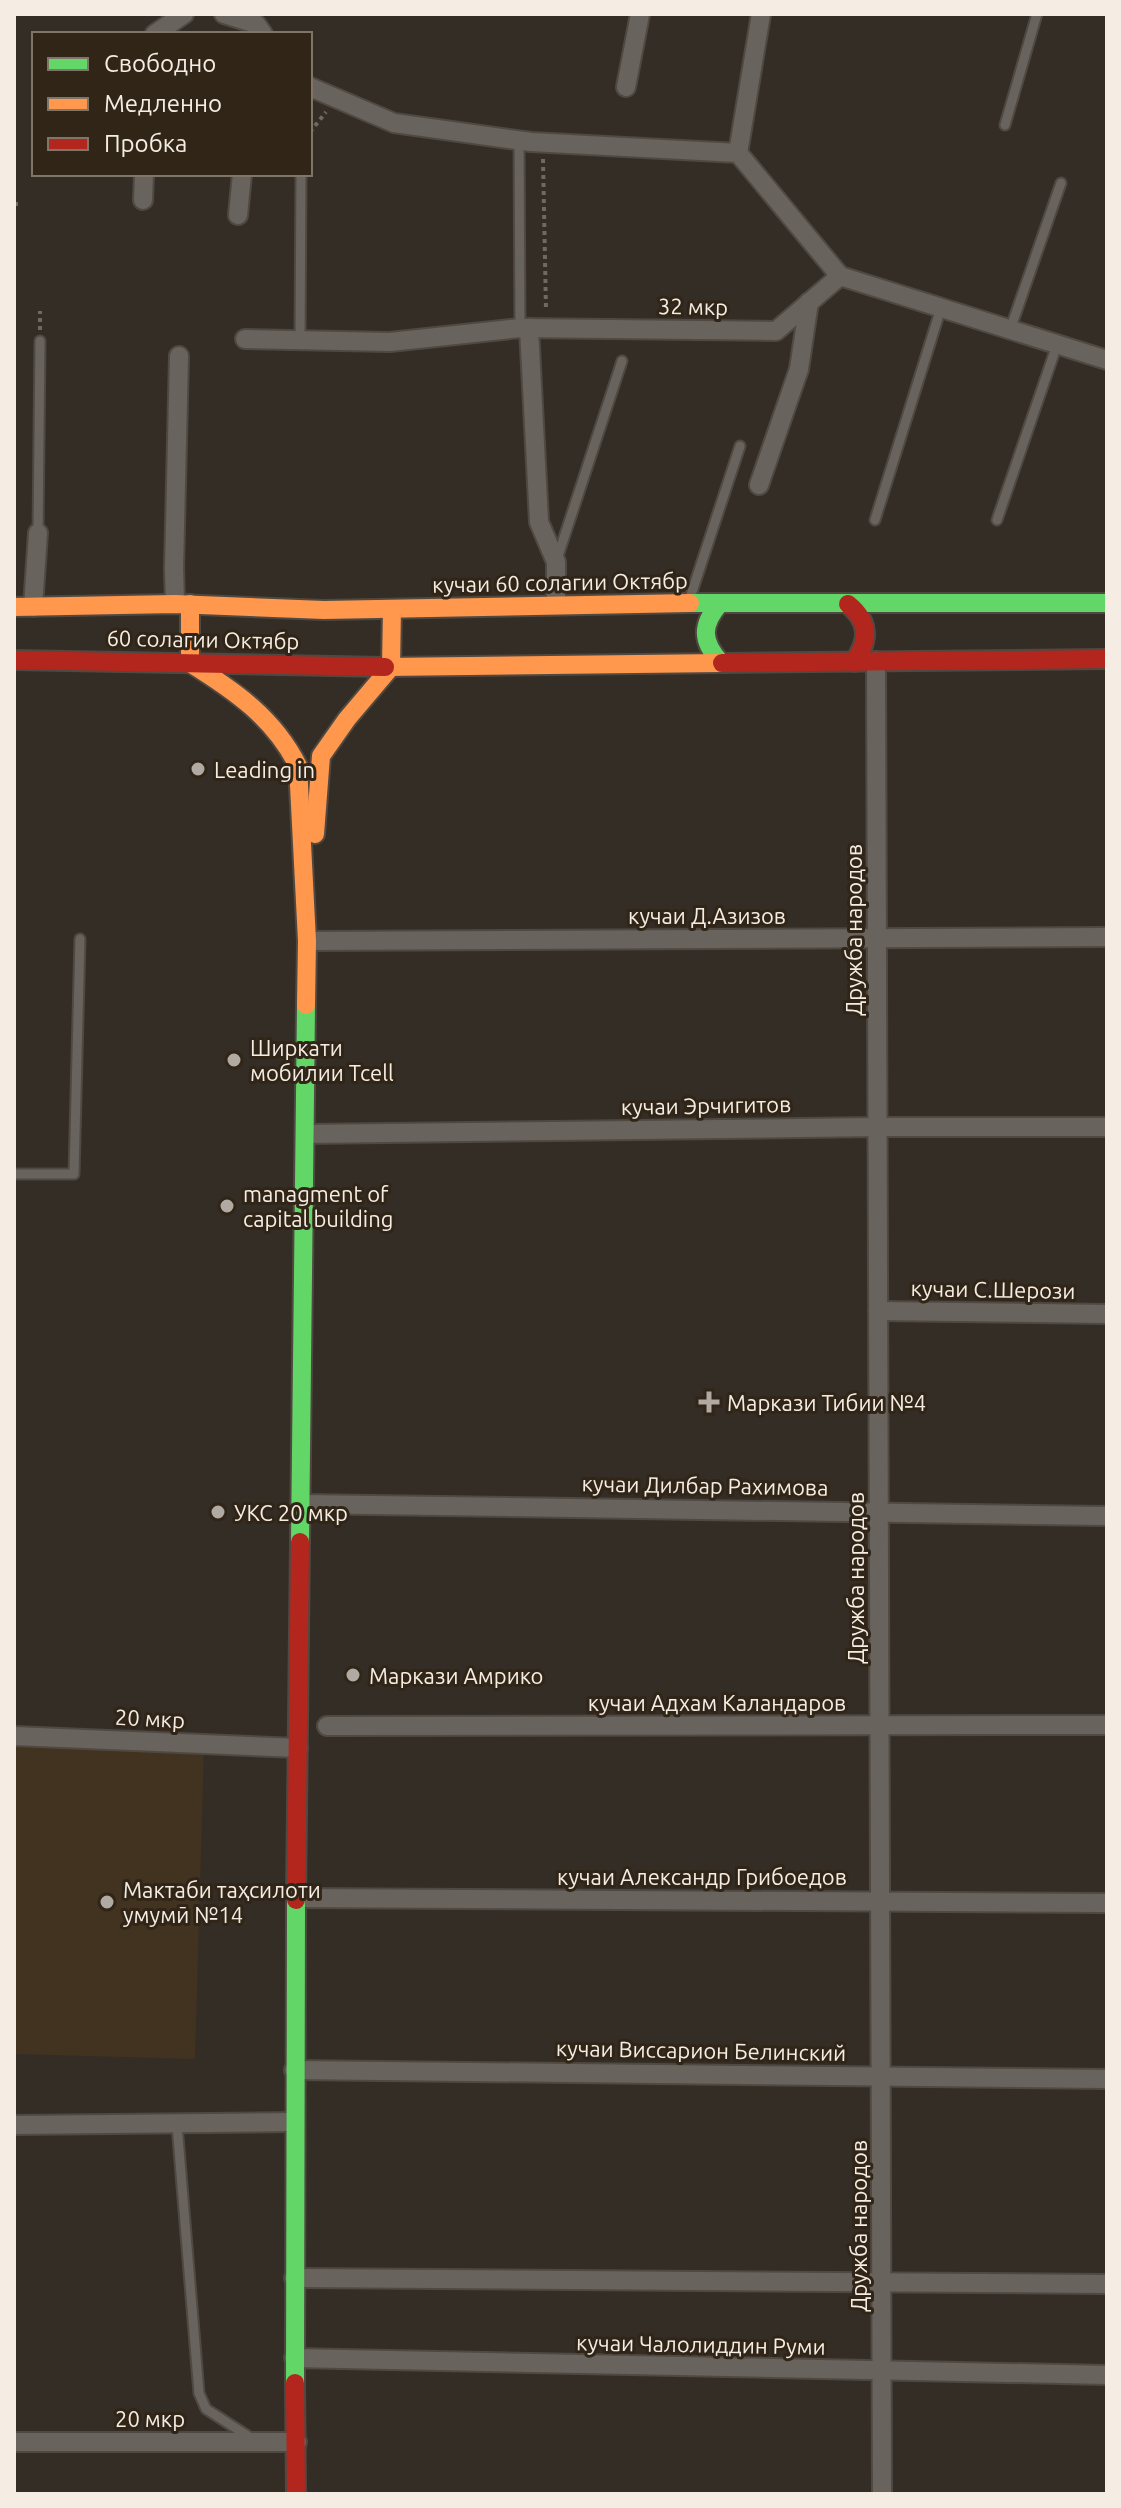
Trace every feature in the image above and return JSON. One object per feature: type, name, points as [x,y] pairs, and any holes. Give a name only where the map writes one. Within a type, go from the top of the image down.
[{"type":"main road","name":"кучаи 60 солагии Октябр","points":[[14,607],[183,604],[324,610],[689,603],[1107,603]]},
{"type":"main road","points":[[720,603],[708,616],[703,632],[708,650],[721,663]]},
{"type":"main road","points":[[183,604],[190,663],[238,692],[274,725],[291,748],[298,766],[307,941],[302,1504],[290,1748],[297,1898],[292,2442],[296,2494]]},
{"type":"main road","points":[[848,604],[859,613],[868,632],[863,651],[854,662]]},
{"type":"main road","points":[[307,941],[321,756],[347,719],[391,667],[392,609]]},
{"type":"main road","points":[[391,667],[1107,659]]},
{"type":"main road","name":"60 солагии Октябр","points":[[14,660],[391,667]]},
{"type":"street","points":[[158,32],[184,14]]},
{"type":"street","points":[[224,14],[258,26]]},
{"type":"street","points":[[626,87],[640,14]]},
{"type":"street","points":[[738,153],[761,14]]},
{"type":"street","points":[[312,88],[394,123],[519,141],[738,153],[840,276],[1107,360]]},
{"type":"street","points":[[143,200],[144,176]]},
{"type":"street","points":[[238,215],[242,176]]},
{"type":"street","name":"32 мкр","points":[[245,339],[390,342],[532,328],[776,331],[840,276]]},
{"type":"street","points":[[759,485],[799,369],[809,302]]},
{"type":"street","points":[[532,328],[539,522],[556,562],[556,605]]},
{"type":"street","points":[[179,356],[174,575],[183,604]]},
{"type":"street","points":[[33,607],[38,533]]},
{"type":"street","name":"Дружба народов","points":[[876,661],[882,2494]]},
{"type":"street","name":"кучаи Д.Азизов","points":[[307,941],[1107,937]]},
{"type":"street","name":"кучаи Эрчигитов","points":[[305,1134],[1107,1127]]},
{"type":"street","name":"кучаи С.Шерози","points":[[878,1311],[1107,1314]]},
{"type":"street","name":"кучаи Дилбар Рахимова","points":[[302,1504],[1107,1516]]},
{"type":"street","name":"кучаи Адхам Каландаров","points":[[327,1726],[1107,1725]]},
{"type":"street","name":"20 мкр","points":[[14,1736],[290,1748]]},
{"type":"street","name":"кучаи Александр Грибоедов","points":[[297,1898],[1107,1903]]},
{"type":"street","name":"кучаи Виссарион Белинский","points":[[294,2070],[1107,2079]]},
{"type":"street","points":[[14,2125],[294,2122]]},
{"type":"street","points":[[294,2278],[1107,2284]]},
{"type":"street","name":"кучаи Чалолиддин Руми","points":[[294,2358],[1107,2375]]},
{"type":"street","name":"20 мкр","points":[[14,2442],[292,2442]]},
{"type":"lane","points":[[1005,125],[1037,14]]},
{"type":"lane","points":[[519,141],[532,328]]},
{"type":"lane","points":[[300,340],[301,176]]},
{"type":"lane","points":[[1010,330],[1061,183]]},
{"type":"lane","points":[[875,520],[941,308]]},
{"type":"lane","points":[[38,533],[40,341]]},
{"type":"lane","points":[[997,520],[1057,345]]},
{"type":"lane","points":[[556,562],[622,361]]},
{"type":"lane","points":[[689,603],[740,446]]},
{"type":"lane","points":[[14,1174],[74,1174],[80,939]]},
{"type":"lane","points":[[177,2125],[199,2393],[206,2409],[258,2442]]},
{"type":"path","points":[[532,328],[542,142]]},
{"type":"shaded area","name":"Мактаби таҳсилоти умумӣ №14","points":[[14,1744],[204,1749],[195,2059],[14,2054]]},
{"type":"traffic: fast","points":[[690,603],[1107,603]]},
{"type":"traffic: fast","points":[[720,603],[709,619],[706,633],[710,647],[721,663]]},
{"type":"traffic: fast","points":[[300,1542],[306,1005]]},
{"type":"traffic: fast","points":[[295,2383],[296,1900]]},
{"type":"traffic: slow","points":[[14,607],[175,604],[324,610],[690,603]]},
{"type":"traffic: slow","points":[[190,604],[190,663],[252,707],[277,734],[298,766],[307,941],[306,1005]]},
{"type":"traffic: slow","points":[[315,834],[321,756],[347,719],[391,667],[392,609]]},
{"type":"traffic: slow","points":[[385,667],[722,663]]},
{"type":"traffic: jam","points":[[848,604],[860,617],[865,631],[863,646],[854,662]]},
{"type":"traffic: jam","points":[[722,663],[1107,659]]},
{"type":"traffic: jam","points":[[14,660],[385,667]]},
{"type":"traffic: jam","points":[[296,1900],[300,1542]]},
{"type":"traffic: jam","points":[[295,2383],[296,2494]]},
{"type":"place","name":"Leading in","points":[[198,769]]},
{"type":"place","name":"Ширкати мобилии Tcell","points":[[234,1060]]},
{"type":"place","name":"managment of capital building","points":[[227,1206]]},
{"type":"place","name":"Маркази Тибии №4","points":[[709,1402]]},
{"type":"place","name":"УКС 20 мкр","points":[[218,1512]]},
{"type":"place","name":"Маркази Амрико","points":[[353,1675]]},
{"type":"place","name":"Мактаби таҳсилоти умумӣ №14","points":[[107,1902]]}]
